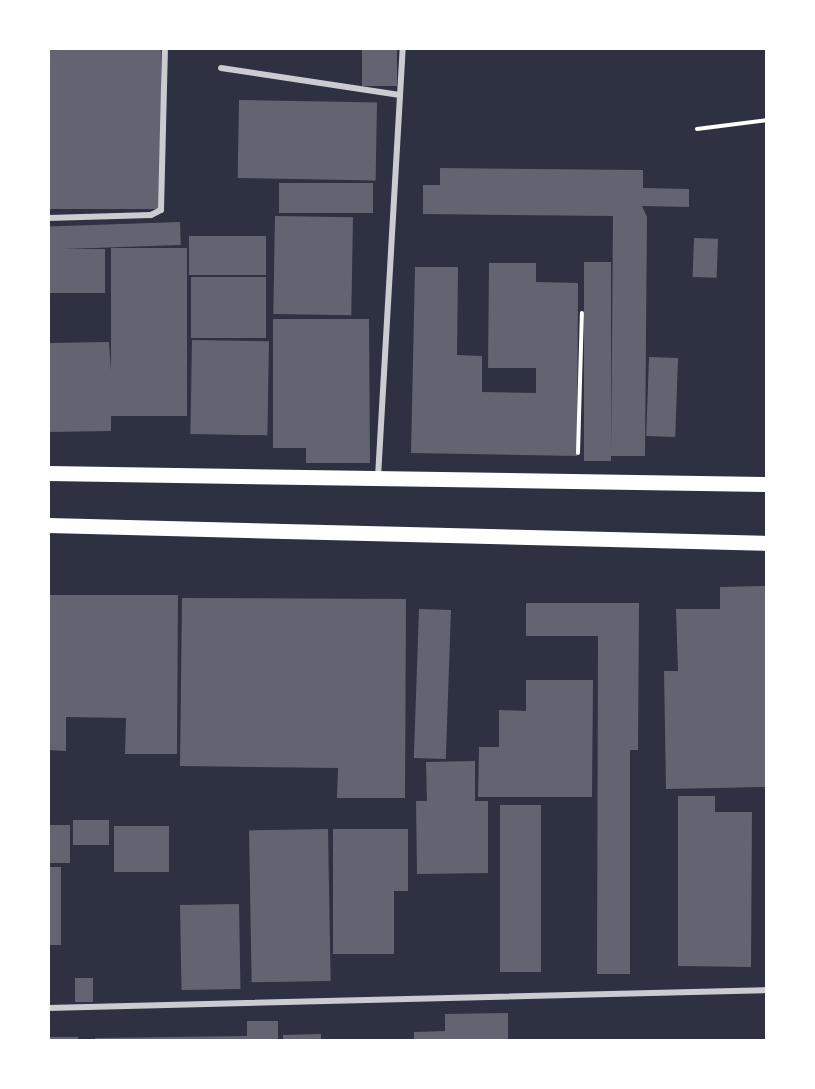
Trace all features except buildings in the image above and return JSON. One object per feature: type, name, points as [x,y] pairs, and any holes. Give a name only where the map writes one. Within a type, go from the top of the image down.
[{"type":"main road","points":[[48,473],[767,484]]},
{"type":"main road","points":[[48,525],[767,543]]},
{"type":"street","points":[[48,218],[151,215],[161,210],[165,48]]},
{"type":"street","points":[[378,477],[403,48]]},
{"type":"street","points":[[221,68],[400,95]]},
{"type":"street","points":[[48,1008],[767,990]]},
{"type":"path","points":[[697,129],[767,120]]},
{"type":"path","points":[[577,481],[582,313]]}]
